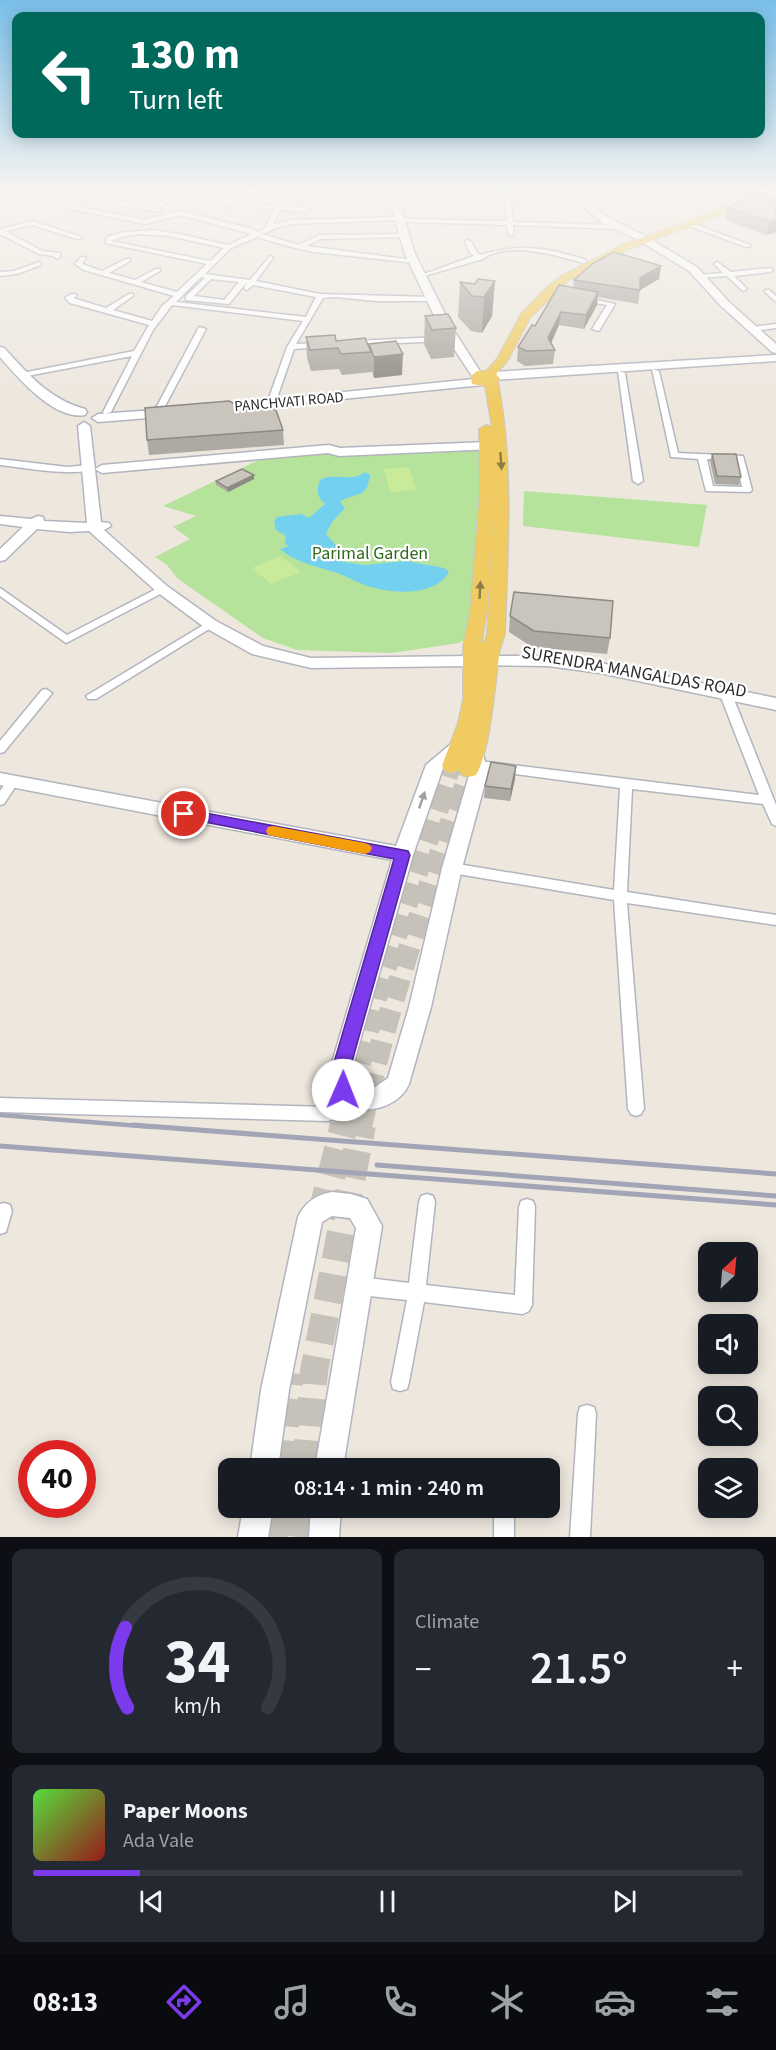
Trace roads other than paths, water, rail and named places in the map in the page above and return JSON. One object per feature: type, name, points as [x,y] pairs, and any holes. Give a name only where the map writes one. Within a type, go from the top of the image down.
[{"type":"main road","points":[[414,264],[453,338],[484,378]]},
{"type":"main road","points":[[421,264],[454,330],[484,378],[502,461],[496,634],[481,655]]},
{"type":"main road","points":[[467,760],[435,765],[403,855],[339,1076],[343,1090],[358,1098],[379,1098],[398,1084],[420,1007],[452,867],[467,760],[481,655],[479,616],[488,446],[484,378],[518,316],[531,300],[560,276],[580,264]]},
{"type":"main road","points":[[484,378],[502,360],[525,317],[565,278],[590,264]]},
{"type":"main road","points":[[685,264],[776,350]]},
{"type":"main road","points":[[0,350],[22,375],[50,399],[90,417],[160,408],[180,409],[90,417],[43,401],[21,383],[0,360]]},
{"type":"main road","points":[[484,378],[776,360]]},
{"type":"main road","points":[[484,378],[655,371],[776,360]]},
{"type":"main road","name":"PANCHVATI ROAD","points":[[484,378],[271,405],[203,408],[275,400],[484,378]]},
{"type":"main road","points":[[0,514],[69,528],[99,524],[90,417]]},
{"type":"main road","points":[[95,469],[329,449],[339,452],[488,446]]},
{"type":"main road","points":[[0,520],[36,522]]},
{"type":"main road","points":[[0,557],[36,522]]},
{"type":"main road","name":"SURENDRA MANGALDAS ROAD","points":[[99,524],[169,580],[220,616],[253,634],[282,646],[311,652],[481,655],[548,661],[600,668],[776,704]]},
{"type":"main road","name":"SURENDRA MANGALDAS ROAD","points":[[99,524],[100,537],[162,589],[210,624],[258,650],[311,663],[525,651],[609,664],[776,698]]},
{"type":"main road","points":[[7,780],[403,855]]},
{"type":"main road","points":[[265,1458],[275,1390],[310,1217],[318,1207],[336,1202],[358,1208],[369,1226],[331,1458]]},
{"type":"main road","points":[[253,1537],[256,1518]]},
{"type":"main road","points":[[324,1537],[325,1518]]},
{"type":"street","points":[[0,274],[15,273],[39,264]]},
{"type":"street","points":[[78,264],[79,267],[179,295]]},
{"type":"street","points":[[103,274],[121,264]]},
{"type":"street","points":[[90,417],[170,303],[209,264]]},
{"type":"street","points":[[210,276],[189,298],[226,302],[265,264]]},
{"type":"street","points":[[426,275],[462,264]]},
{"type":"street","points":[[717,264],[743,288]]},
{"type":"street","points":[[135,283],[158,270]]},
{"type":"street","points":[[699,277],[773,272]]},
{"type":"street","points":[[200,275],[248,281],[320,296],[432,299]]},
{"type":"street","points":[[230,310],[248,281]]},
{"type":"street","points":[[767,291],[776,300]]},
{"type":"street","points":[[73,295],[69,298],[73,301],[154,324]]},
{"type":"street","points":[[107,310],[130,295]]},
{"type":"street","points":[[275,400],[274,395],[291,347],[320,296]]},
{"type":"street","points":[[576,297],[611,304],[596,329]]},
{"type":"street","points":[[170,303],[308,319]]},
{"type":"street","points":[[752,328],[776,326]]},
{"type":"street","points":[[160,408],[202,329]]},
{"type":"street","points":[[349,344],[453,338]]},
{"type":"street","points":[[291,347],[337,344]]},
{"type":"street","points":[[22,375],[137,353]]},
{"type":"street","points":[[655,371],[674,455],[702,456],[740,458],[747,490],[709,489],[702,456]]},
{"type":"street","points":[[621,373],[638,481]]},
{"type":"street","points":[[0,462],[67,470],[95,469]]},
{"type":"street","points":[[0,591],[66,640],[162,589]]},
{"type":"street","points":[[92,696],[210,624]]},
{"type":"street","points":[[725,692],[776,821]]},
{"type":"street","points":[[0,748],[46,693]]},
{"type":"street","points":[[467,760],[626,784],[768,800]]},
{"type":"street","points":[[0,801],[7,780]]},
{"type":"street","points":[[626,784],[620,896],[636,1109]]},
{"type":"street","points":[[452,867],[776,920]]},
{"type":"street","points":[[0,1105],[328,1114]]},
{"type":"street","points":[[400,1382],[417,1292],[427,1202]]},
{"type":"street","points":[[360,1286],[523,1305],[527,1207]]},
{"type":"street","points":[[580,1537],[587,1414]]},
{"type":"street","points":[[504,1518],[504,1537]]},
{"type":"water","points":[[365,472],[371,475],[366,489],[340,502],[345,508],[332,522],[326,534],[341,551],[344,562],[364,565],[407,561],[444,568],[449,572],[443,580],[425,589],[391,591],[367,586],[299,561],[280,549],[289,546],[285,544],[286,536],[276,530],[274,522],[277,517],[301,514],[309,518],[325,504],[318,493],[320,480],[332,477],[355,477]]},
{"type":"tunnel","points":[[440,803],[452,766]]},
{"type":"tunnel","points":[[457,803],[469,770]]},
{"type":"tunnel","points":[[344,1127],[378,991],[440,802]]},
{"type":"tunnel","points":[[361,1127],[381,1044],[405,963],[458,802]]},
{"type":"tunnel","points":[[321,1217],[344,1125]]},
{"type":"tunnel","points":[[307,1458],[314,1371],[362,1125]]},
{"type":"tunnel","points":[[282,1458],[290,1373]]},
{"type":"tunnel","points":[[274,1537],[276,1518]]},
{"type":"tunnel","points":[[299,1537],[301,1518]]},
{"type":"railway","points":[[0,1115],[153,1127]]},
{"type":"railway","points":[[133,1125],[776,1174]]},
{"type":"railway","points":[[0,1146],[776,1205]]},
{"type":"railway","points":[[377,1165],[776,1196]]},
{"type":"park label","name":"Parimal Garden","points":[[370,553]]}]
